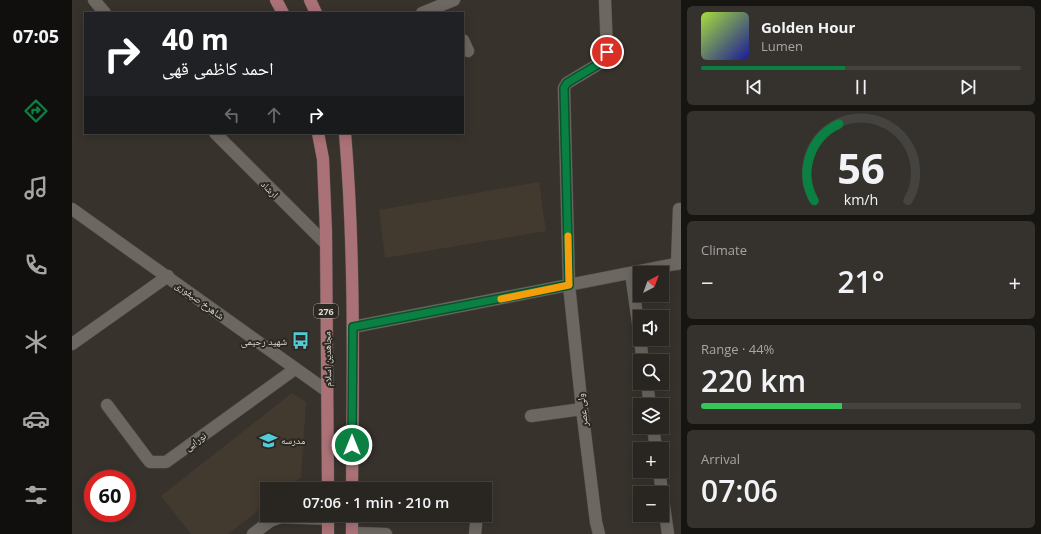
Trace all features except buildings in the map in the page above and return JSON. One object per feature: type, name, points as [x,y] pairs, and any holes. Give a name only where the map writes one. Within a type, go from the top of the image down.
[{"type":"main road","points":[[276,0],[282,12]]},
{"type":"main road","points":[[310,0],[316,12]]},
{"type":"main road","name":"مجاهدین اسلام","points":[[318,134],[323,159],[326,244],[328,482]]},
{"type":"main road","points":[[345,134],[350,189],[353,327],[352,482]]},
{"type":"main road","points":[[328,522],[328,534]]},
{"type":"main road","points":[[352,522],[352,534]]},
{"type":"street","points":[[94,0],[104,12]]},
{"type":"street","name":"ولی عصر","points":[[599,534],[596,522],[582,409],[569,285],[564,88],[567,83],[602,62],[606,57],[605,0]]},
{"type":"street","points":[[426,12],[451,5]]},
{"type":"street","points":[[464,42],[468,51]]},
{"type":"street","name":"ارشاد","points":[[216,134],[326,244]]},
{"type":"street","name":"شاهرخ صیفوری","points":[[72,209],[168,276],[327,392]]},
{"type":"street","points":[[353,327],[679,264],[679,209]]},
{"type":"street","points":[[631,273],[636,310]]},
{"type":"street","points":[[72,344],[168,276]]},
{"type":"street","name":"نورایی","points":[[107,406],[150,462],[166,462],[295,370]]},
{"type":"street","points":[[531,416],[582,409]]},
{"type":"street","points":[[660,478],[668,534]]},
{"type":"street","points":[[253,534],[269,522]]},
{"type":"street","points":[[475,534],[476,522]]},
{"type":"street","points":[[352,534],[386,534]]},
{"type":"shaded area","points":[[539,182],[546,231],[385,258],[379,210]]},
{"type":"shaded area","name":"مدرسه","points":[[292,393],[306,402],[301,477],[295,482],[260,482],[260,509],[228,534],[191,534],[161,496]]},
{"type":"slow traffic","points":[[501,299],[569,285],[568,236]]},
{"type":"place","name":"شهید رحیمی","points":[[300,341]]},
{"type":"place","name":"مدرسه","points":[[268,440]]},
{"type":"route","points":[[352,445],[353,327],[569,285],[564,88],[567,83],[602,62],[606,57],[607,52]]}]
